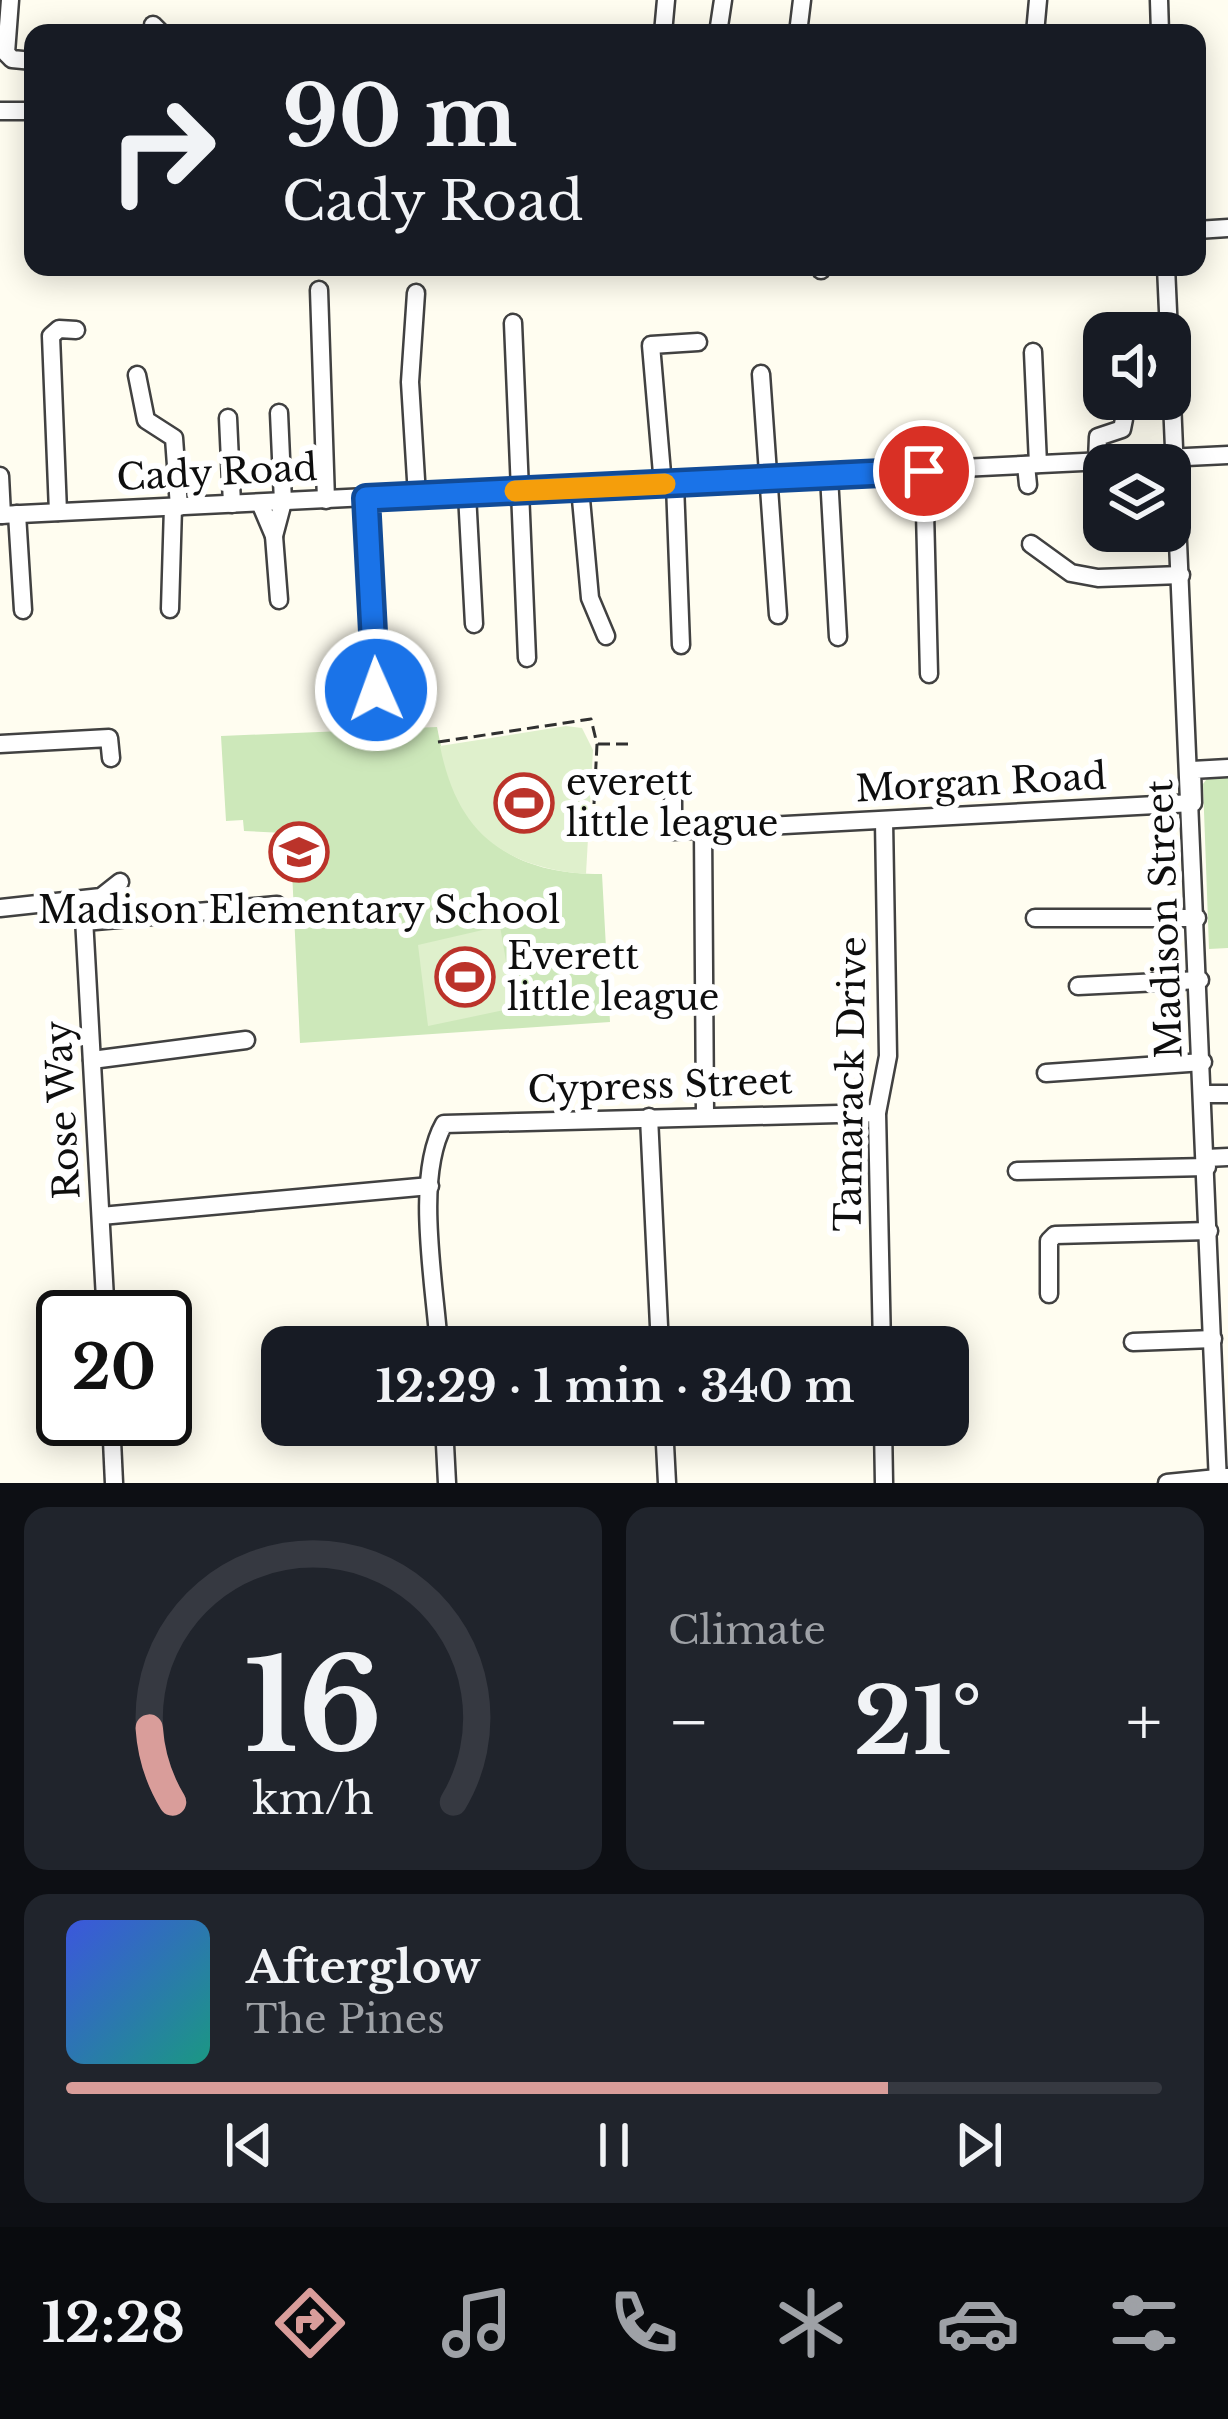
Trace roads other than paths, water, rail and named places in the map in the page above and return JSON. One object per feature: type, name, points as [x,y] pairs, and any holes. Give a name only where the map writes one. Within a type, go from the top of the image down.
[{"type":"street","points":[[10,0],[6,53],[24,60]]},
{"type":"street","points":[[1166,276],[1168,312]]},
{"type":"street","points":[[319,290],[326,500]]},
{"type":"street","points":[[416,293],[410,382],[416,496]]},
{"type":"street","points":[[513,322],[527,658]]},
{"type":"street","points":[[58,512],[51,336],[59,329],[76,330]]},
{"type":"street","points":[[681,645],[669,484],[651,345],[698,342]]},
{"type":"street","points":[[1028,485],[1033,352]]},
{"type":"street","points":[[761,374],[778,615]]},
{"type":"street","points":[[137,375],[146,420],[174,438],[176,507],[170,609]]},
{"type":"street","points":[[274,536],[283,502],[279,412]]},
{"type":"street","points":[[227,418],[232,504]]},
{"type":"street","points":[[1100,444],[1098,437],[1115,434],[1123,420]]},
{"type":"street","name":"Cady Road","points":[[1191,456],[1228,455]]},
{"type":"street","name":"Cady Road","points":[[6,514],[1083,463]]},
{"type":"street","points":[[924,471],[929,674]]},
{"type":"street","points":[[0,476],[23,610]]},
{"type":"street","points":[[829,476],[838,637]]},
{"type":"street","points":[[580,488],[590,598],[606,636]]},
{"type":"street","points":[[467,494],[474,624]]},
{"type":"street","points":[[366,498],[376,690]]},
{"type":"street","points":[[260,503],[274,536],[279,600]]},
{"type":"street","points":[[1031,544],[1071,573],[1181,575]]},
{"type":"street","name":"Madison Street","points":[[1180,552],[1221,1479]]},
{"type":"street","points":[[0,744],[109,738],[111,758]]},
{"type":"street","points":[[1193,803],[1192,770],[1228,768]]},
{"type":"street","points":[[674,800],[673,831],[703,829],[705,1114]]},
{"type":"street","name":"Morgan Road","points":[[703,829],[1193,803]]},
{"type":"street","name":"Tamarack Drive","points":[[882,1326],[878,1113],[888,1056],[884,821]]},
{"type":"street","points":[[0,908],[100,897],[120,882]]},
{"type":"street","name":"Rose Way","points":[[82,900],[105,1290]]},
{"type":"street","points":[[84,922],[277,905]]},
{"type":"street","points":[[1035,917],[1197,918]]},
{"type":"street","points":[[1078,986],[1200,980]]},
{"type":"street","points":[[92,1060],[246,1040]]},
{"type":"street","points":[[1046,1073],[1203,1062]]},
{"type":"street","points":[[1204,1094],[1228,1094]]},
{"type":"street","name":"Cypress Street","points":[[430,1186],[431,1148],[444,1124],[878,1113]]},
{"type":"street","points":[[649,1117],[659,1326]]},
{"type":"street","points":[[1017,1172],[1228,1157]]},
{"type":"street","points":[[101,1216],[430,1186],[438,1326]]},
{"type":"street","points":[[1049,1294],[1048,1240],[1055,1235],[1209,1231]]},
{"type":"street","points":[[1133,1342],[1213,1340]]},
{"type":"street","points":[[112,1446],[113,1483]]},
{"type":"street","points":[[444,1446],[447,1483]]},
{"type":"street","points":[[665,1446],[667,1483]]},
{"type":"street","points":[[883,1446],[884,1483]]},
{"type":"street","points":[[1167,1483],[1221,1479]]},
{"type":"place","name":"everett little league","points":[[524,803]]},
{"type":"place","name":"Madison Elementary School","points":[[299,852]]},
{"type":"place","name":"Everett little league","points":[[465,977]]}]
